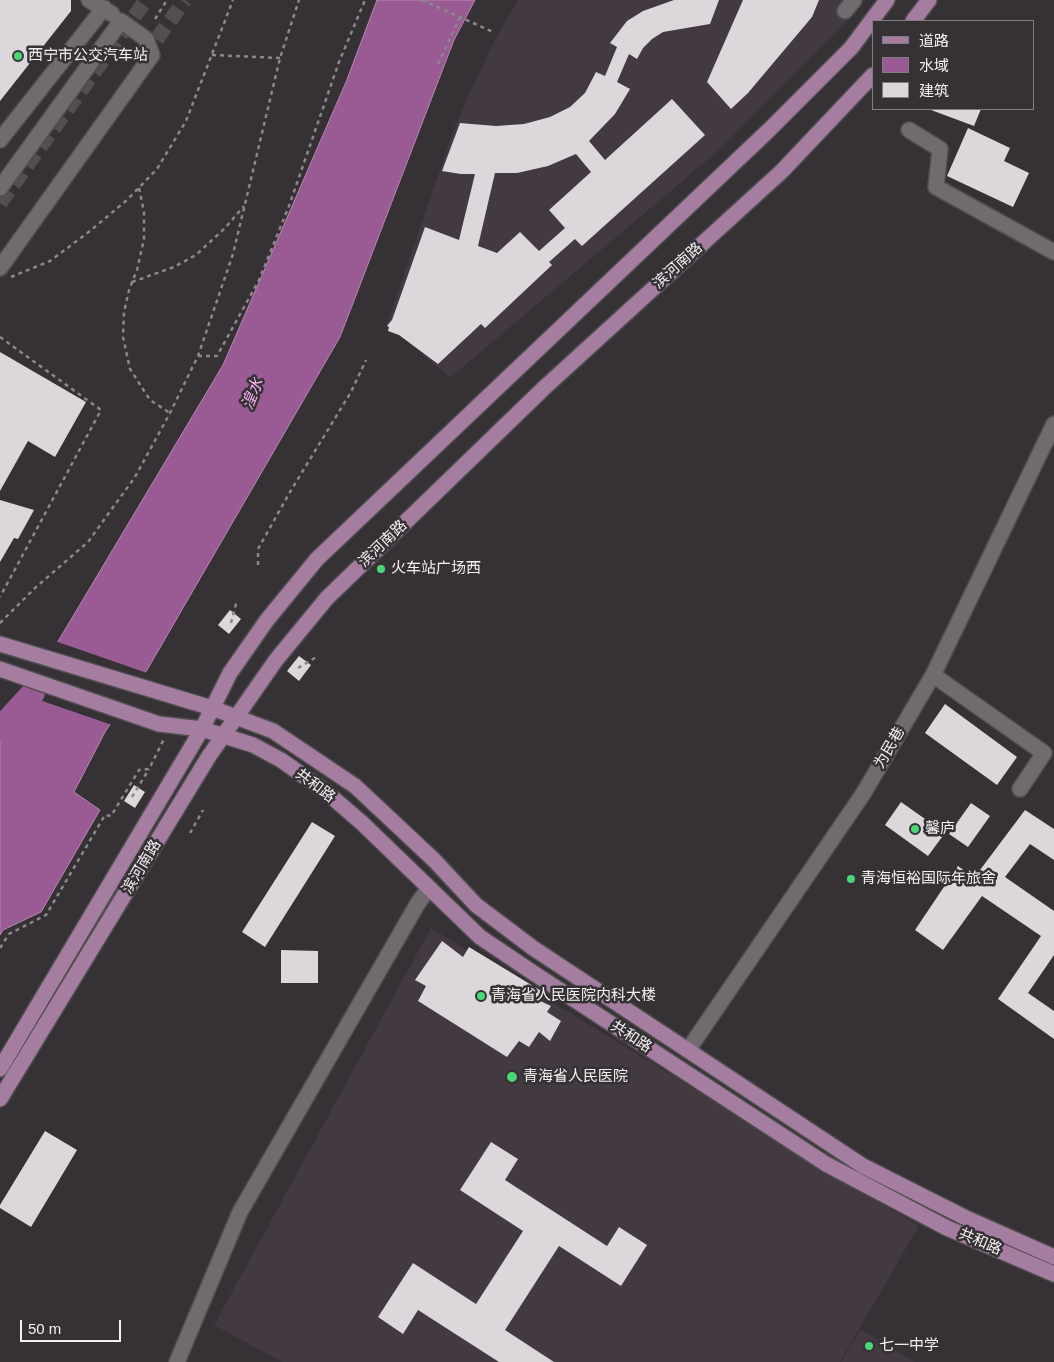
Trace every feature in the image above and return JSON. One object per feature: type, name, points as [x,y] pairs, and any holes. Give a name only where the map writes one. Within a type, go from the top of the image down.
[{"type":"main road","points":[[0,1069],[202,729],[230,673],[267,620],[317,559],[770,130],[851,48],[887,0]]},
{"type":"main road","points":[[914,20],[929,0]]},
{"type":"main road","name":"滨河南路","points":[[0,1099],[223,736],[276,660],[327,598],[544,388],[782,171],[872,77]]},
{"type":"main road","name":"共和路","points":[[0,644],[212,708],[273,731],[354,786],[434,860],[476,905],[533,948],[863,1166],[964,1217],[1054,1257]]},
{"type":"main road","name":"共和路","points":[[0,669],[160,724],[202,729],[253,745],[281,760],[326,791],[480,937],[826,1164],[947,1228],[1054,1274]]},
{"type":"street","points":[[3,274],[152,55],[146,39],[104,8],[89,0]]},
{"type":"street","points":[[0,140],[104,8]]},
{"type":"street","points":[[0,188],[121,21]]},
{"type":"street","points":[[909,130],[940,149],[936,187],[1054,252]]},
{"type":"street","name":"为民巷","points":[[688,1050],[863,794],[933,675],[1050,444],[1054,424]]},
{"type":"street","points":[[933,675],[1044,754],[1020,788]]},
{"type":"street","points":[[177,1362],[240,1212],[418,903],[429,888]]},
{"type":"path","points":[[156,19],[167,0]]},
{"type":"path","points":[[3,274],[50,261],[127,200],[156,169],[186,121],[233,0]]},
{"type":"path","points":[[0,623],[35,588],[88,542],[135,477],[198,356],[233,254],[280,58],[299,0]]},
{"type":"path","points":[[198,356],[217,356],[259,280],[289,206],[339,62],[365,0]]},
{"type":"path","points":[[422,0],[494,32]]},
{"type":"path","points":[[438,64],[460,17]]},
{"type":"path","points":[[212,55],[280,58]]},
{"type":"path","points":[[139,187],[144,212],[144,239],[138,270],[128,290],[124,312],[123,337],[130,369],[150,400],[170,413]]},
{"type":"path","points":[[132,282],[174,267],[196,255],[225,228],[245,204]]},
{"type":"path","points":[[0,336],[101,410],[0,597]]},
{"type":"path","points":[[258,565],[258,550],[290,492],[351,392],[366,360]]},
{"type":"path","points":[[231,623],[237,600]]},
{"type":"path","points":[[298,668],[318,656]]},
{"type":"path","points":[[132,797],[164,739]]},
{"type":"path","points":[[0,948],[9,934],[46,916],[105,815],[111,816],[139,770],[149,769]]},
{"type":"path","points":[[190,833],[203,810]]},
{"type":"shaded area","points":[[518,0],[864,0],[857,11],[718,151],[450,378],[387,324],[456,123],[491,47]]},
{"type":"shaded area","name":"青海省人民医院","points":[[431,928],[919,1226],[840,1362],[282,1362],[214,1325]]},
{"type":"shaded area","name":"七一中学","points":[[861,1329],[915,1362],[841,1362]]},
{"type":"water","points":[[377,0],[475,0],[454,40],[340,337],[147,670],[105,732],[74,792],[100,810],[41,912],[3,930],[0,935],[0,735],[223,365],[346,82]]},
{"type":"pier","points":[[55,641],[147,673],[112,725],[22,694]]},
{"type":"building","name":"西宁市公交汽车站","points":[[0,0],[71,0],[71,11],[0,101]]},
{"type":"building","points":[[674,0],[719,0],[710,24],[663,32],[643,48],[637,59],[629,54],[617,82],[630,89],[615,114],[589,141],[605,160],[672,99],[705,135],[582,246],[575,239],[549,262],[552,265],[485,328],[481,324],[438,364],[399,335],[388,331],[389,327],[387,326],[392,320],[425,227],[459,240],[475,174],[442,171],[460,123],[496,126],[524,124],[550,117],[570,107],[585,93],[596,72],[605,76],[617,47],[610,43],[627,21],[643,11]],"holes":[[[576,154],[591,172],[549,210],[565,228],[539,251],[520,232],[497,253],[478,246],[495,173],[517,173],[548,166]]]},
{"type":"building","points":[[743,0],[819,0],[812,17],[748,93],[731,109],[707,82]]},
{"type":"building","points":[[931,110],[981,110],[974,126]]},
{"type":"building","points":[[968,128],[1010,148],[1004,161],[1029,173],[1013,207],[947,176]]},
{"type":"building","points":[[0,352],[86,402],[55,457],[28,441],[0,491]]},
{"type":"building","points":[[0,500],[34,510],[18,539],[14,538],[0,562]]},
{"type":"building","points":[[230,610],[241,619],[229,634],[218,625]]},
{"type":"building","points":[[299,656],[311,665],[299,681],[287,671]]},
{"type":"building","points":[[945,704],[1017,757],[997,785],[925,733]]},
{"type":"building","points":[[134,785],[145,792],[135,808],[124,801]]},
{"type":"building","name":"馨庐","points":[[901,802],[945,833],[928,856],[885,825]]},
{"type":"building","points":[[971,803],[990,816],[968,847],[949,834]]},
{"type":"building","points":[[1025,810],[1054,829],[1054,860],[1030,844],[1005,877],[1054,911],[1054,955],[1028,993],[1054,1011],[1054,1039],[998,999],[1041,936],[982,896],[943,950],[915,930],[958,866],[974,878]]},
{"type":"building","points":[[312,822],[335,836],[265,947],[242,932]]},
{"type":"building","name":"青海省人民医院内科大楼","points":[[442,941],[463,957],[469,947],[543,992],[538,1000],[551,1006],[547,1012],[561,1021],[550,1041],[539,1032],[529,1047],[519,1041],[507,1057],[418,1001],[426,986],[415,980]]},
{"type":"building","points":[[281,950],[318,951],[318,983],[281,983]]},
{"type":"building","points":[[45,1131],[77,1150],[31,1227],[0,1208],[0,1205]]},
{"type":"building","points":[[491,1142],[518,1159],[505,1180],[607,1246],[619,1227],[647,1245],[621,1286],[559,1246],[505,1330],[554,1362],[499,1362],[418,1310],[403,1334],[378,1317],[413,1263],[476,1304],[523,1231],[460,1190]]},
{"type":"waterway","name":"湟水","points":[[0,729],[33,693]]},
{"type":"tunnel","points":[[0,203],[146,0]]},
{"type":"tunnel","points":[[143,58],[185,0]]},
{"type":"place","name":"西宁市公交汽车站","points":[[18,56]]},
{"type":"place","name":"火车站广场西","points":[[381,569]]},
{"type":"place","name":"馨庐","points":[[915,829]]},
{"type":"place","name":"青海恒裕国际年旅舍","points":[[851,879]]},
{"type":"place","name":"青海省人民医院内科大楼","points":[[481,996]]},
{"type":"place","name":"青海省人民医院","points":[[512,1077]]},
{"type":"place","name":"七一中学","points":[[869,1346]]}]
